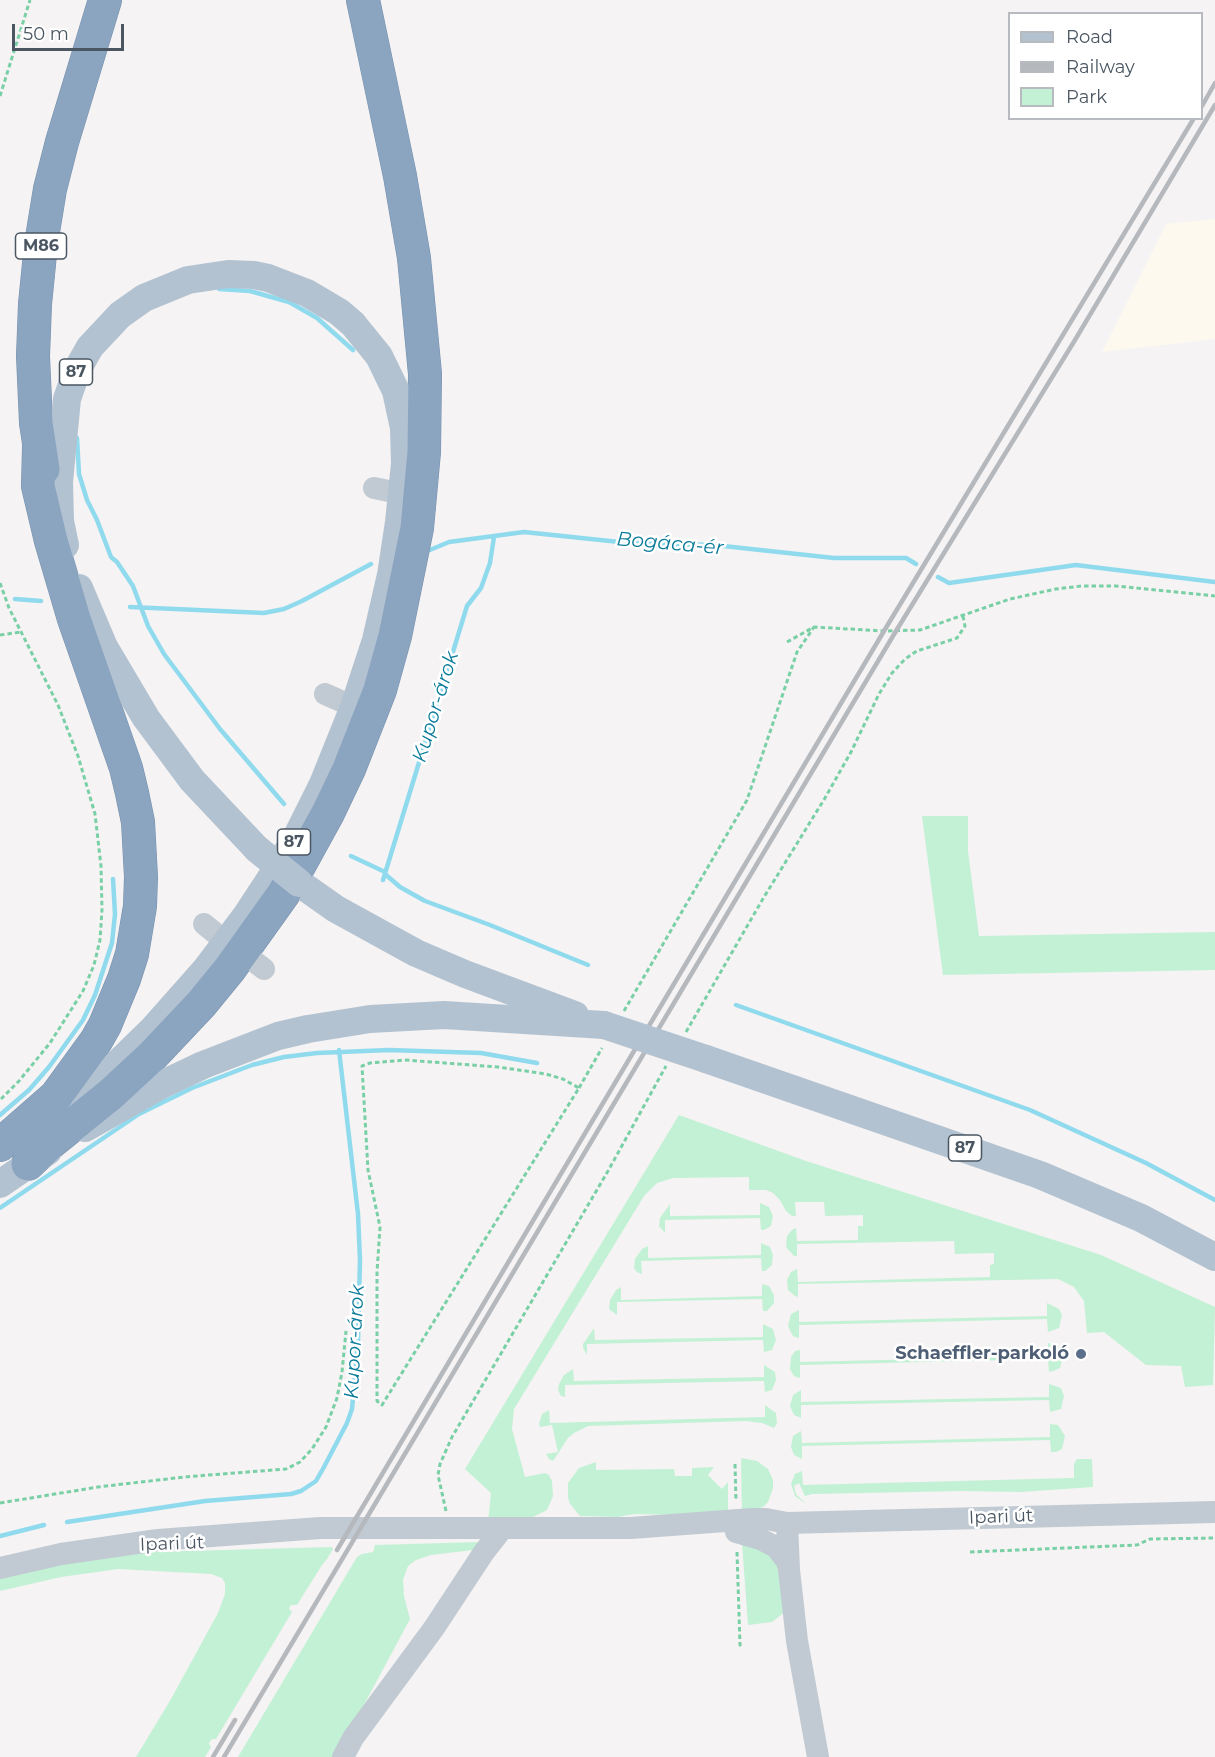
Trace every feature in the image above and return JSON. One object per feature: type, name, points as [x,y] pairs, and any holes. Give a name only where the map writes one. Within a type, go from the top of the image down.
[{"type":"highway","name":"M86","points":[[67,555],[51,509],[39,447],[34,402],[35,304],[41,244],[58,158],[105,0]]},
{"type":"highway","points":[[14,1159],[49,1144],[111,1094],[152,1056],[244,954],[290,883],[328,813],[349,769],[380,690],[395,636],[417,528],[426,407],[418,285],[400,176],[363,0]]},
{"type":"highway","points":[[0,1145],[56,1096],[96,1041],[114,1005],[132,954],[140,897],[141,845],[132,794],[122,757],[74,619],[51,541],[38,486],[39,447]]},
{"type":"main road","name":"87","points":[[244,954],[258,898],[296,838],[323,784],[354,707],[384,610],[403,494],[404,428],[396,391],[379,356],[353,324],[307,292],[254,274],[228,274],[188,280],[144,298],[120,315],[90,347],[77,370],[67,399],[60,454],[60,521],[67,555],[88,612],[104,647],[146,718],[192,780],[257,849],[300,883],[336,909],[416,952],[465,974],[597,1024],[706,1059],[1040,1175],[1141,1218],[1215,1257]]},
{"type":"main road","name":"87","points":[[0,1184],[14,1159],[73,1135],[163,1084],[240,1049],[278,1036],[358,1021],[408,1016],[597,1024]]},
{"type":"street","points":[[374,488],[403,494]]},
{"type":"street","points":[[326,694],[354,707]]},
{"type":"street","points":[[204,924],[244,954]]},
{"type":"street","name":"Ipari út","points":[[118,1546],[191,1536],[294,1529],[631,1528],[752,1518],[787,1523],[1215,1512]]},
{"type":"street","points":[[787,1523],[789,1570],[797,1641],[818,1757]]},
{"type":"street","name":"Ipari út","points":[[631,1528],[737,1538],[787,1523]]},
{"type":"street","name":"Ipari út","points":[[118,1546],[409,1539],[561,1529]]},
{"type":"street","points":[[343,1757],[353,1738],[434,1628],[499,1533]]},
{"type":"street","points":[[737,1538],[760,1539],[777,1547],[786,1560],[789,1570]]},
{"type":"street","points":[[0,1568],[61,1554],[118,1546]]},
{"type":"path","points":[[0,96],[30,0]]},
{"type":"path","points":[[0,583],[9,608],[58,705],[84,775],[95,814],[101,866],[102,910],[98,948],[94,965],[83,991],[50,1043],[0,1100]]},
{"type":"path","points":[[787,642],[814,627],[884,631],[920,630],[1010,599],[1082,586],[1116,586],[1215,596]]},
{"type":"path","points":[[687,1030],[764,897],[825,798],[892,673],[905,659],[917,651],[957,638],[965,626],[963,616]]},
{"type":"path","points":[[579,1088],[563,1079],[546,1074],[498,1067],[405,1060],[370,1063],[363,1066],[368,1170],[380,1227],[377,1272],[377,1401],[382,1405],[579,1088],[597,1024],[747,800],[797,652],[814,627]]},
{"type":"path","points":[[0,635],[21,632]]},
{"type":"path","points":[[447,1527],[447,1515],[442,1503],[438,1475],[440,1464],[452,1437],[608,1171],[666,1066]]},
{"type":"path","points":[[0,1503],[98,1487],[286,1469],[306,1456],[326,1427],[338,1398],[346,1331]]},
{"type":"path","points":[[735,1464],[736,1505]]},
{"type":"path","points":[[737,1538],[740,1645],[742,1647]]},
{"type":"path","points":[[970,1552],[1137,1545],[1150,1539],[1215,1538]]},
{"type":"shaded area","points":[[1215,219],[1215,339],[1102,352],[1166,224]]},
{"type":"green space","points":[[922,816],[968,816],[968,851],[979,936],[1215,932],[1215,970],[943,975]]},
{"type":"green space","points":[[679,1115],[806,1161],[1101,1255],[1215,1307],[1213,1385],[1185,1387],[1181,1366],[1146,1365],[1104,1332],[1087,1333],[1084,1301],[1074,1287],[1058,1279],[798,1284],[798,1297],[795,1296],[788,1290],[787,1280],[791,1272],[797,1269],[798,1282],[990,1277],[990,1265],[994,1264],[994,1253],[955,1254],[954,1241],[797,1244],[797,1256],[794,1256],[786,1247],[787,1236],[792,1230],[796,1228],[797,1241],[858,1240],[858,1226],[863,1226],[863,1215],[825,1216],[824,1202],[795,1202],[796,1216],[792,1216],[773,1193],[766,1190],[749,1190],[749,1177],[673,1178],[657,1183],[644,1196],[514,1409],[512,1429],[525,1477],[545,1473],[552,1481],[553,1496],[547,1510],[527,1520],[488,1522],[491,1493],[465,1469]]},
{"type":"green space","points":[[760,1203],[769,1207],[773,1216],[771,1226],[764,1230],[761,1230],[760,1218],[665,1220],[665,1233],[659,1226],[660,1218],[670,1204],[670,1216],[760,1215]]},
{"type":"green space","points":[[761,1243],[770,1247],[773,1255],[772,1265],[765,1271],[762,1271],[761,1258],[641,1261],[642,1274],[634,1268],[635,1259],[642,1249],[648,1246],[648,1258],[761,1255]]},
{"type":"green space","points":[[762,1284],[769,1286],[774,1295],[774,1303],[767,1311],[763,1311],[762,1299],[617,1302],[617,1315],[609,1309],[610,1300],[616,1290],[621,1287],[621,1300],[762,1296]]},
{"type":"green space","points":[[1047,1303],[1059,1309],[1062,1315],[1059,1328],[1048,1332],[1047,1319],[799,1325],[799,1338],[793,1336],[788,1326],[791,1314],[799,1310],[799,1322],[1047,1316]]},
{"type":"green space","points":[[763,1324],[773,1329],[776,1340],[772,1350],[764,1352],[763,1340],[587,1344],[587,1355],[583,1348],[583,1344],[594,1328],[595,1340],[763,1337]]},
{"type":"green space","points":[[1048,1343],[1060,1347],[1063,1356],[1060,1368],[1049,1372],[1048,1359],[800,1365],[800,1378],[794,1376],[790,1369],[791,1357],[795,1351],[800,1350],[800,1362],[1048,1356]]},
{"type":"green space","points":[[764,1365],[775,1372],[776,1380],[772,1390],[765,1392],[764,1381],[565,1385],[565,1397],[561,1396],[558,1390],[564,1375],[573,1369],[574,1381],[764,1377]]},
{"type":"green space","points":[[1049,1384],[1061,1388],[1064,1396],[1061,1409],[1050,1412],[1049,1400],[801,1405],[801,1418],[794,1415],[790,1406],[793,1395],[801,1390],[801,1402],[1049,1397]]},
{"type":"green space","points":[[765,1405],[776,1413],[777,1423],[774,1428],[762,1423],[746,1421],[588,1426],[568,1438],[553,1461],[546,1454],[558,1452],[552,1425],[540,1427],[539,1424],[542,1414],[549,1410],[550,1423],[765,1417]]},
{"type":"green space","points":[[1050,1424],[1058,1425],[1065,1436],[1062,1449],[1056,1452],[1051,1452],[1050,1440],[802,1446],[802,1459],[794,1455],[791,1447],[793,1436],[801,1431],[802,1443],[1050,1437]]},
{"type":"green space","points":[[741,1458],[757,1461],[768,1469],[773,1480],[768,1502],[763,1507],[742,1514]]},
{"type":"green space","points":[[1077,1459],[1092,1459],[1093,1487],[1020,1492],[963,1491],[805,1496],[799,1483],[794,1486],[796,1494],[806,1504],[795,1496],[791,1484],[795,1474],[802,1471],[803,1485],[1074,1478],[1074,1464]]},
{"type":"green space","points":[[596,1462],[596,1470],[674,1469],[675,1476],[692,1476],[692,1468],[714,1467],[708,1475],[722,1489],[728,1482],[728,1511],[678,1515],[580,1516],[570,1504],[568,1483],[579,1468]]},
{"type":"green space","points":[[480,1542],[473,1550],[431,1555],[416,1560],[408,1566],[403,1580],[404,1596],[410,1619],[336,1757],[238,1757],[357,1557],[373,1552],[375,1545]]},
{"type":"green space","points":[[742,1543],[775,1554],[786,1611],[772,1622],[748,1625]]},
{"type":"green space","points":[[332,1547],[327,1559],[297,1605],[291,1605],[289,1609],[292,1612],[216,1739],[212,1739],[209,1743],[211,1747],[205,1757],[136,1757],[218,1613],[225,1594],[225,1583],[222,1578],[211,1574],[118,1569],[61,1577],[0,1591],[0,1577],[42,1567],[151,1552]]},
{"type":"waterway","points":[[219,289],[250,291],[289,302],[317,318],[353,350]]},
{"type":"waterway","points":[[77,438],[79,474],[87,500],[111,557],[133,586],[148,626],[164,654],[220,729],[284,804]]},
{"type":"waterway","name":"Bogáca-ér","points":[[425,552],[449,542],[524,532],[629,543],[714,545],[834,558],[906,558],[916,564]]},
{"type":"waterway","name":"Kupor-árok","points":[[383,880],[467,606],[481,588],[490,563],[494,537]]},
{"type":"waterway","name":"Bogáca-ér","points":[[130,607],[264,613],[284,609],[302,601],[371,564]]},
{"type":"waterway","name":"Bogáca-ér","points":[[938,577],[949,583],[1076,565],[1215,582]]},
{"type":"waterway","name":"Bogáca-ér","points":[[15,599],[41,601]]},
{"type":"waterway","points":[[351,856],[385,872]]},
{"type":"waterway","points":[[385,874],[400,887],[425,901],[588,965]]},
{"type":"waterway","points":[[0,1115],[29,1090],[49,1067],[83,1020],[95,995],[112,943],[115,914],[113,879]]},
{"type":"waterway","points":[[736,1005],[1030,1110],[1146,1163],[1215,1200]]},
{"type":"waterway","name":"Kupor-árok","points":[[67,1522],[205,1501],[291,1494],[301,1491],[316,1481],[352,1409],[358,1341],[360,1260],[358,1214],[339,1050]]},
{"type":"waterway","points":[[0,1208],[139,1114],[192,1088],[252,1065],[284,1057],[317,1053],[389,1050],[481,1053],[537,1063]]},
{"type":"waterway","name":"Kupor-árok","points":[[0,1536],[44,1525]]},
{"type":"railway","points":[[1203,104],[1215,83]]},
{"type":"railway","points":[[224,1757],[896,631],[1075,340],[1215,105]]},
{"type":"railway","points":[[337,1550],[884,631],[1193,120]]},
{"type":"railway","points":[[213,1757],[235,1720]]},
{"type":"place","name":"Schaeffler-parkoló","points":[[1081,1354]]}]
